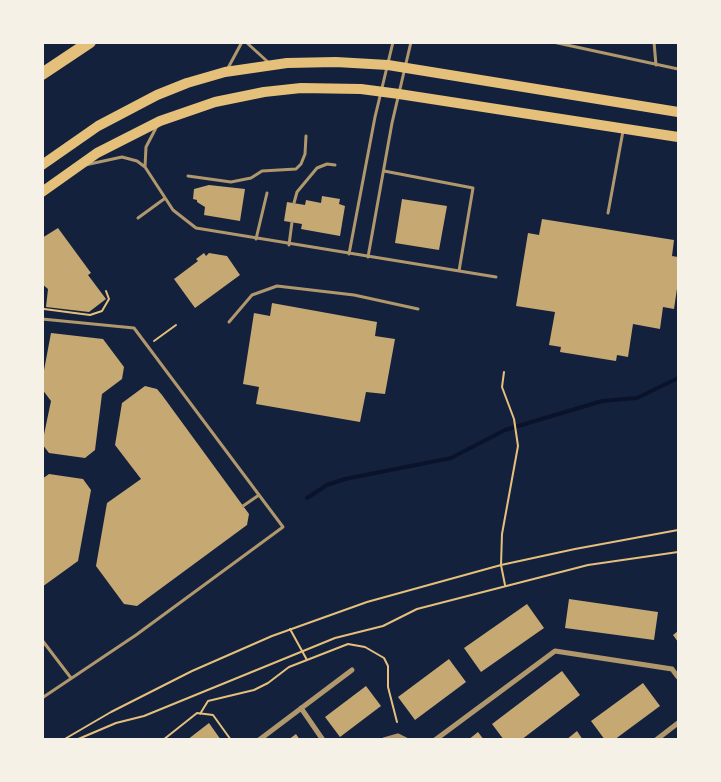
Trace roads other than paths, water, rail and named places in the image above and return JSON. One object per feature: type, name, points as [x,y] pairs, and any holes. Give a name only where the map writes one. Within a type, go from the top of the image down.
[{"type":"highway","points":[[42,74],[90,42]]},
{"type":"main road","points":[[42,165],[83,136],[124,111],[187,83],[225,72],[311,61],[388,65],[678,112]]},
{"type":"main road","points":[[42,192],[75,168],[115,143],[160,121],[215,102],[264,92],[330,88],[382,92],[678,137]]},
{"type":"street","points":[[435,740],[555,651],[672,669],[678,677]]},
{"type":"street","points":[[259,740],[352,670]]},
{"type":"street","points":[[301,708],[323,740]]},
{"type":"street","points":[[656,740],[678,723]]},
{"type":"street","points":[[384,740],[398,736],[406,740]]},
{"type":"lane","points":[[225,72],[242,42]]},
{"type":"lane","points":[[246,42],[271,65]]},
{"type":"lane","points":[[349,254],[365,168],[393,42]]},
{"type":"lane","points":[[368,257],[399,94],[411,42]]},
{"type":"lane","points":[[553,42],[678,69]]},
{"type":"lane","points":[[654,42],[656,65]]},
{"type":"lane","points":[[146,167],[146,147],[160,121]]},
{"type":"lane","points":[[608,213],[624,128]]},
{"type":"lane","points":[[188,176],[231,182],[251,178],[262,171],[296,169],[301,164],[305,154],[306,136]]},
{"type":"lane","points":[[75,168],[122,157],[137,161],[146,167],[164,199],[184,220],[196,228],[496,278]]},
{"type":"lane","points":[[294,203],[297,192],[317,168],[328,164],[335,165]]},
{"type":"lane","points":[[384,171],[473,188],[459,272]]},
{"type":"lane","points":[[256,239],[267,193]]},
{"type":"lane","points":[[138,218],[164,199]]},
{"type":"lane","points":[[289,244],[292,222]]},
{"type":"lane","points":[[229,322],[252,295],[277,286],[354,295],[418,308]]},
{"type":"lane","points":[[42,319],[134,328],[283,527],[136,635],[42,698]]},
{"type":"lane","points":[[243,506],[259,495]]},
{"type":"lane","points":[[42,640],[71,678]]},
{"type":"waterway","points":[[307,498],[327,485],[345,479],[451,458],[505,430],[602,401],[637,398],[678,378]]}]
